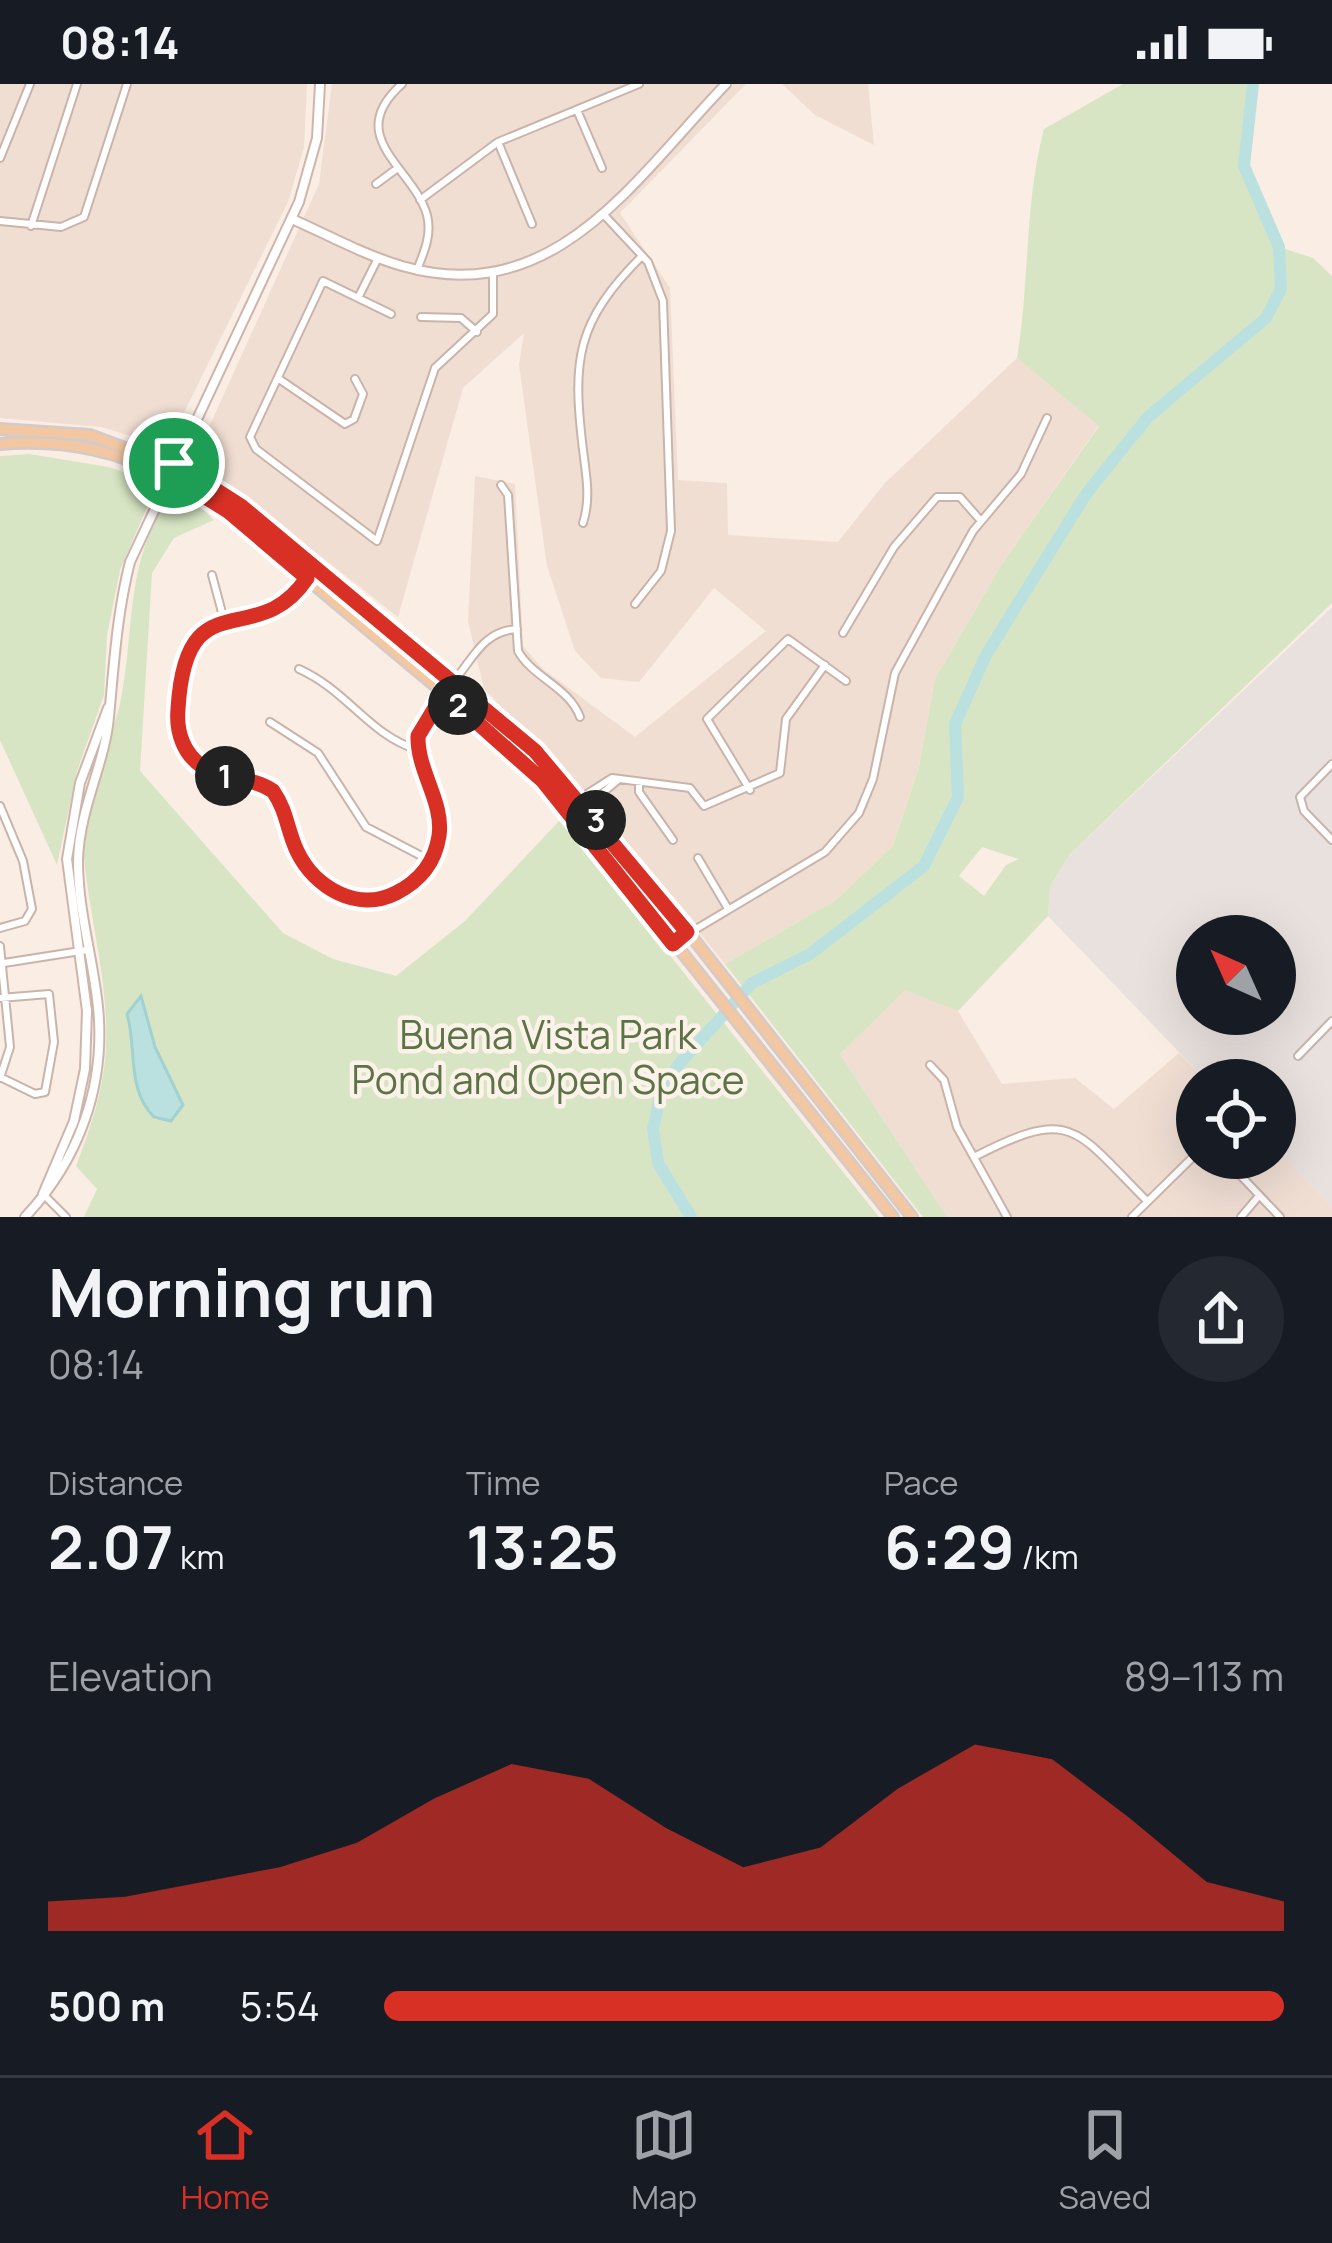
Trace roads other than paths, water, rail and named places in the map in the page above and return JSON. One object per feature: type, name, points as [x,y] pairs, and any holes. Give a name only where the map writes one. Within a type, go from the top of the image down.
[{"type":"main road","points":[[0,429],[90,435],[174,463],[241,506],[535,751],[668,907],[912,1217]]},
{"type":"main road","points":[[0,444],[69,442],[168,474],[228,511],[444,693],[543,781],[893,1217]]},
{"type":"main road","points":[[621,877],[629,877],[656,904],[668,907]]},
{"type":"street","points":[[0,158],[30,84]]},
{"type":"street","points":[[32,226],[77,84]]},
{"type":"street","points":[[0,221],[67,226],[87,213],[127,84]]},
{"type":"street","points":[[25,1217],[44,1194],[74,1121],[85,1069],[87,1011],[82,951],[69,894],[70,829],[80,783],[109,707],[118,611],[130,562],[292,219],[316,138],[320,84]]},
{"type":"street","points":[[402,84],[386,100],[380,122],[395,170],[420,200],[428,242],[417,270]]},
{"type":"street","points":[[420,200],[498,142],[639,84]]},
{"type":"street","points":[[292,219],[378,258],[417,270],[493,271],[557,250],[604,216],[726,84]]},
{"type":"street","points":[[578,110],[602,168]]},
{"type":"street","points":[[498,142],[532,224]]},
{"type":"street","points":[[376,184],[395,170]]},
{"type":"street","points":[[604,216],[642,256],[663,301],[671,531],[661,571],[635,604]]},
{"type":"street","points":[[583,523],[589,505],[576,392],[578,355],[599,303],[642,256]]},
{"type":"street","points":[[359,296],[378,258]]},
{"type":"street","points":[[391,314],[323,280],[250,444],[377,541],[435,368],[493,314],[493,271]]},
{"type":"street","points":[[421,317],[461,318],[477,332]]},
{"type":"street","points":[[279,379],[345,424],[354,419],[363,394],[356,379]]},
{"type":"street","points":[[673,944],[727,907],[825,852],[859,813],[874,779],[895,673],[981,521],[1011,491],[1047,418]]},
{"type":"street","points":[[501,485],[508,495],[518,651],[526,666],[571,701],[580,717]]},
{"type":"street","points":[[842,633],[894,547],[937,497],[960,497],[981,521]]},
{"type":"street","points":[[212,575],[224,620]]},
{"type":"street","points":[[307,578],[284,606],[260,616],[224,620],[204,630],[187,652],[178,711],[185,748],[201,766],[273,791],[307,869],[350,898],[388,897],[418,879],[431,861],[440,830],[418,750],[421,729],[479,645],[493,634],[517,629]]},
{"type":"street","points":[[750,790],[707,719],[788,638],[846,681]]},
{"type":"street","points":[[583,803],[618,780],[690,788],[704,806],[750,790],[780,773],[787,719],[825,665]]},
{"type":"street","points":[[299,669],[345,694],[383,736],[418,750]]},
{"type":"street","points":[[270,722],[318,754],[366,827],[431,861]]},
{"type":"street","points":[[1332,764],[1300,797],[1304,811],[1332,840]]},
{"type":"street","points":[[639,783],[639,792],[673,840]]},
{"type":"street","points":[[0,806],[22,861],[32,909],[25,921],[0,928]]},
{"type":"street","points":[[698,858],[727,907]]},
{"type":"street","points":[[0,946],[4,998],[10,1041],[0,1077],[35,1094],[45,1092],[54,1042],[50,994],[4,998]]},
{"type":"street","points":[[2,963],[82,951]]},
{"type":"street","points":[[1298,1056],[1332,1022]]},
{"type":"street","points":[[0,1042],[10,1041]]},
{"type":"street","points":[[930,1065],[944,1080],[957,1127],[1007,1217]]},
{"type":"street","points":[[974,1157],[1029,1129],[1062,1127],[1084,1139],[1147,1201]]},
{"type":"street","points":[[1132,1217],[1176,1173]]},
{"type":"street","points":[[1243,1179],[1280,1217]]},
{"type":"street","points":[[44,1194],[66,1217]]},
{"type":"street","points":[[1241,1217],[1259,1196]]},
{"type":"water","points":[[141,996],[155,1047],[183,1105],[171,1121],[154,1117],[139,1094],[127,1014]]},
{"type":"waterway","points":[[691,1217],[658,1163],[653,1129],[661,1092],[679,1064],[752,983],[810,954],[924,866],[958,797],[955,724],[986,655],[1086,494],[1148,417],[1266,318],[1281,289],[1279,247],[1244,166],[1253,84]]},
{"type":"park label","name":"Buena Vista Park Pond and Open Space","points":[[548,1058]]}]
